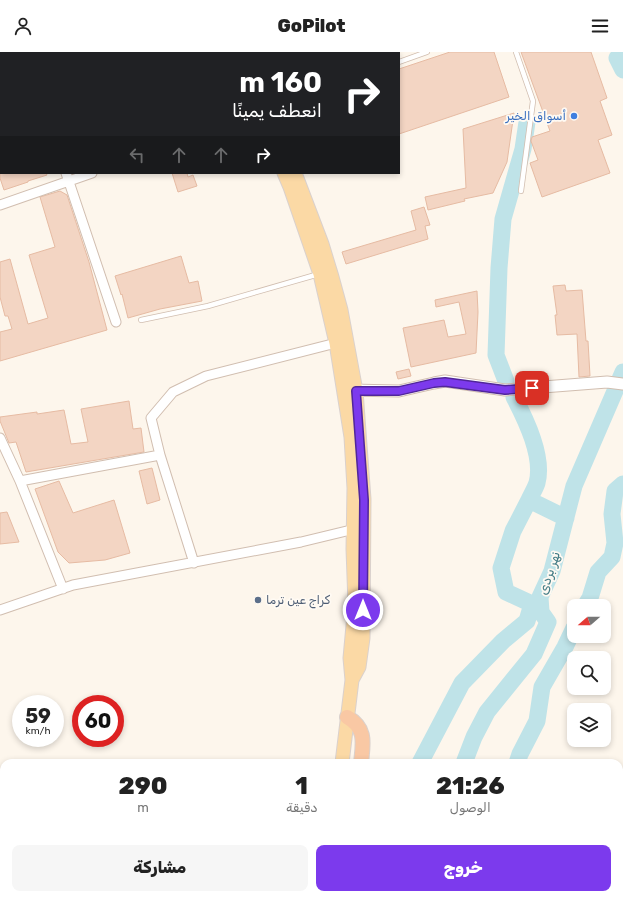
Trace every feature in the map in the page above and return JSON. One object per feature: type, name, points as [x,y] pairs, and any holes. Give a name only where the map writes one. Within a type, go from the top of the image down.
[{"type":"highway","points":[[347,717],[356,723],[361,732],[363,743],[361,759]]},
{"type":"main road","points":[[284,174],[320,274],[336,343],[350,391]]},
{"type":"main road","points":[[296,174],[322,244],[341,310],[350,391],[351,438],[358,528],[355,604],[350,658],[352,680],[342,759]]},
{"type":"street","points":[[0,205],[68,177],[86,174]]},
{"type":"street","points":[[68,177],[116,322]]},
{"type":"street","points":[[194,562],[160,455],[151,418],[173,392],[206,376],[336,343]]},
{"type":"street","points":[[350,391],[399,391],[445,382],[505,390],[607,382],[623,384]]},
{"type":"street","points":[[0,438],[20,481],[63,589]]},
{"type":"street","points":[[20,481],[160,455]]},
{"type":"street","points":[[0,610],[73,585],[301,542],[358,528]]},
{"type":"lane","points":[[400,62],[427,52]]},
{"type":"lane","points":[[516,52],[532,101],[521,191]]},
{"type":"lane","points":[[141,320],[208,306],[320,274]]},
{"type":"building","points":[[450,52],[494,52],[509,97],[400,134],[400,69]]},
{"type":"building","points":[[521,52],[591,52],[607,98],[600,101],[612,135],[598,140],[610,173],[542,197],[530,163],[538,160],[531,141],[532,137],[550,131]]},
{"type":"building","points":[[514,113],[507,162],[493,193],[464,199],[465,201],[428,210],[425,197],[466,188],[463,129]]},
{"type":"building","points":[[0,174],[47,175],[4,190]]},
{"type":"building","points":[[172,174],[187,174],[188,177],[193,175],[197,186],[178,192]]},
{"type":"building","points":[[60,191],[67,195],[89,262],[107,330],[0,361],[0,332],[12,329],[8,316],[5,316],[0,297],[0,262],[10,259],[28,324],[48,318],[29,255],[55,247],[40,197]]},
{"type":"building","points":[[424,207],[430,225],[425,226],[428,239],[346,264],[342,252],[416,230],[411,211]]},
{"type":"building","points":[[181,256],[189,283],[198,281],[202,301],[160,309],[128,318],[122,294],[121,295],[115,276]]},
{"type":"building","points":[[565,285],[566,291],[582,290],[586,341],[588,341],[590,376],[579,377],[577,334],[557,335],[555,315],[557,315],[553,286]]},
{"type":"building","points":[[477,291],[478,312],[476,353],[411,367],[403,328],[444,320],[448,337],[466,334],[459,302],[436,307],[435,300]]},
{"type":"building","points":[[409,369],[411,376],[398,379],[396,372]]},
{"type":"building","points":[[129,401],[133,429],[141,428],[144,452],[26,472],[16,442],[9,443],[0,421],[0,417],[64,410],[71,444],[88,442],[81,409]]},
{"type":"building","points":[[152,468],[160,500],[147,504],[139,471]]},
{"type":"building","points":[[59,481],[73,513],[114,500],[130,553],[105,560],[69,563],[58,552],[35,489]]},
{"type":"building","points":[[7,512],[19,542],[0,544],[0,513]]},
{"type":"waterway","name":"نهر بردى","points":[[623,54],[617,58],[623,70]]},
{"type":"waterway","points":[[506,381],[496,355],[499,268],[503,219],[523,149],[527,122]]},
{"type":"waterway","name":"نهر بردى","points":[[620,379],[623,372]]},
{"type":"waterway","name":"نهر بردى","points":[[466,759],[474,737],[487,712],[534,654],[548,622],[541,612],[540,597],[552,571],[574,486],[615,391]]},
{"type":"waterway","points":[[514,397],[524,416],[533,439],[538,462],[539,473],[537,483],[529,500]]},
{"type":"waterway","name":"نهر بردى","points":[[589,599],[598,572],[612,557],[615,543],[612,514],[615,491],[623,484]]},
{"type":"waterway","points":[[422,759],[462,683],[503,641],[527,621],[532,604],[506,592],[501,568],[513,531],[529,500],[566,518]]},
{"type":"waterway","name":"نهر بردى","points":[[518,759],[537,721],[542,687],[567,643]]},
{"type":"place","name":"أسواق الخير","points":[[574,116]]},
{"type":"place","name":"كراج عين ترما","points":[[258,600]]},
{"type":"route","points":[[363,610],[364,500],[356,391],[399,391],[445,382],[505,390],[532,388]]}]
